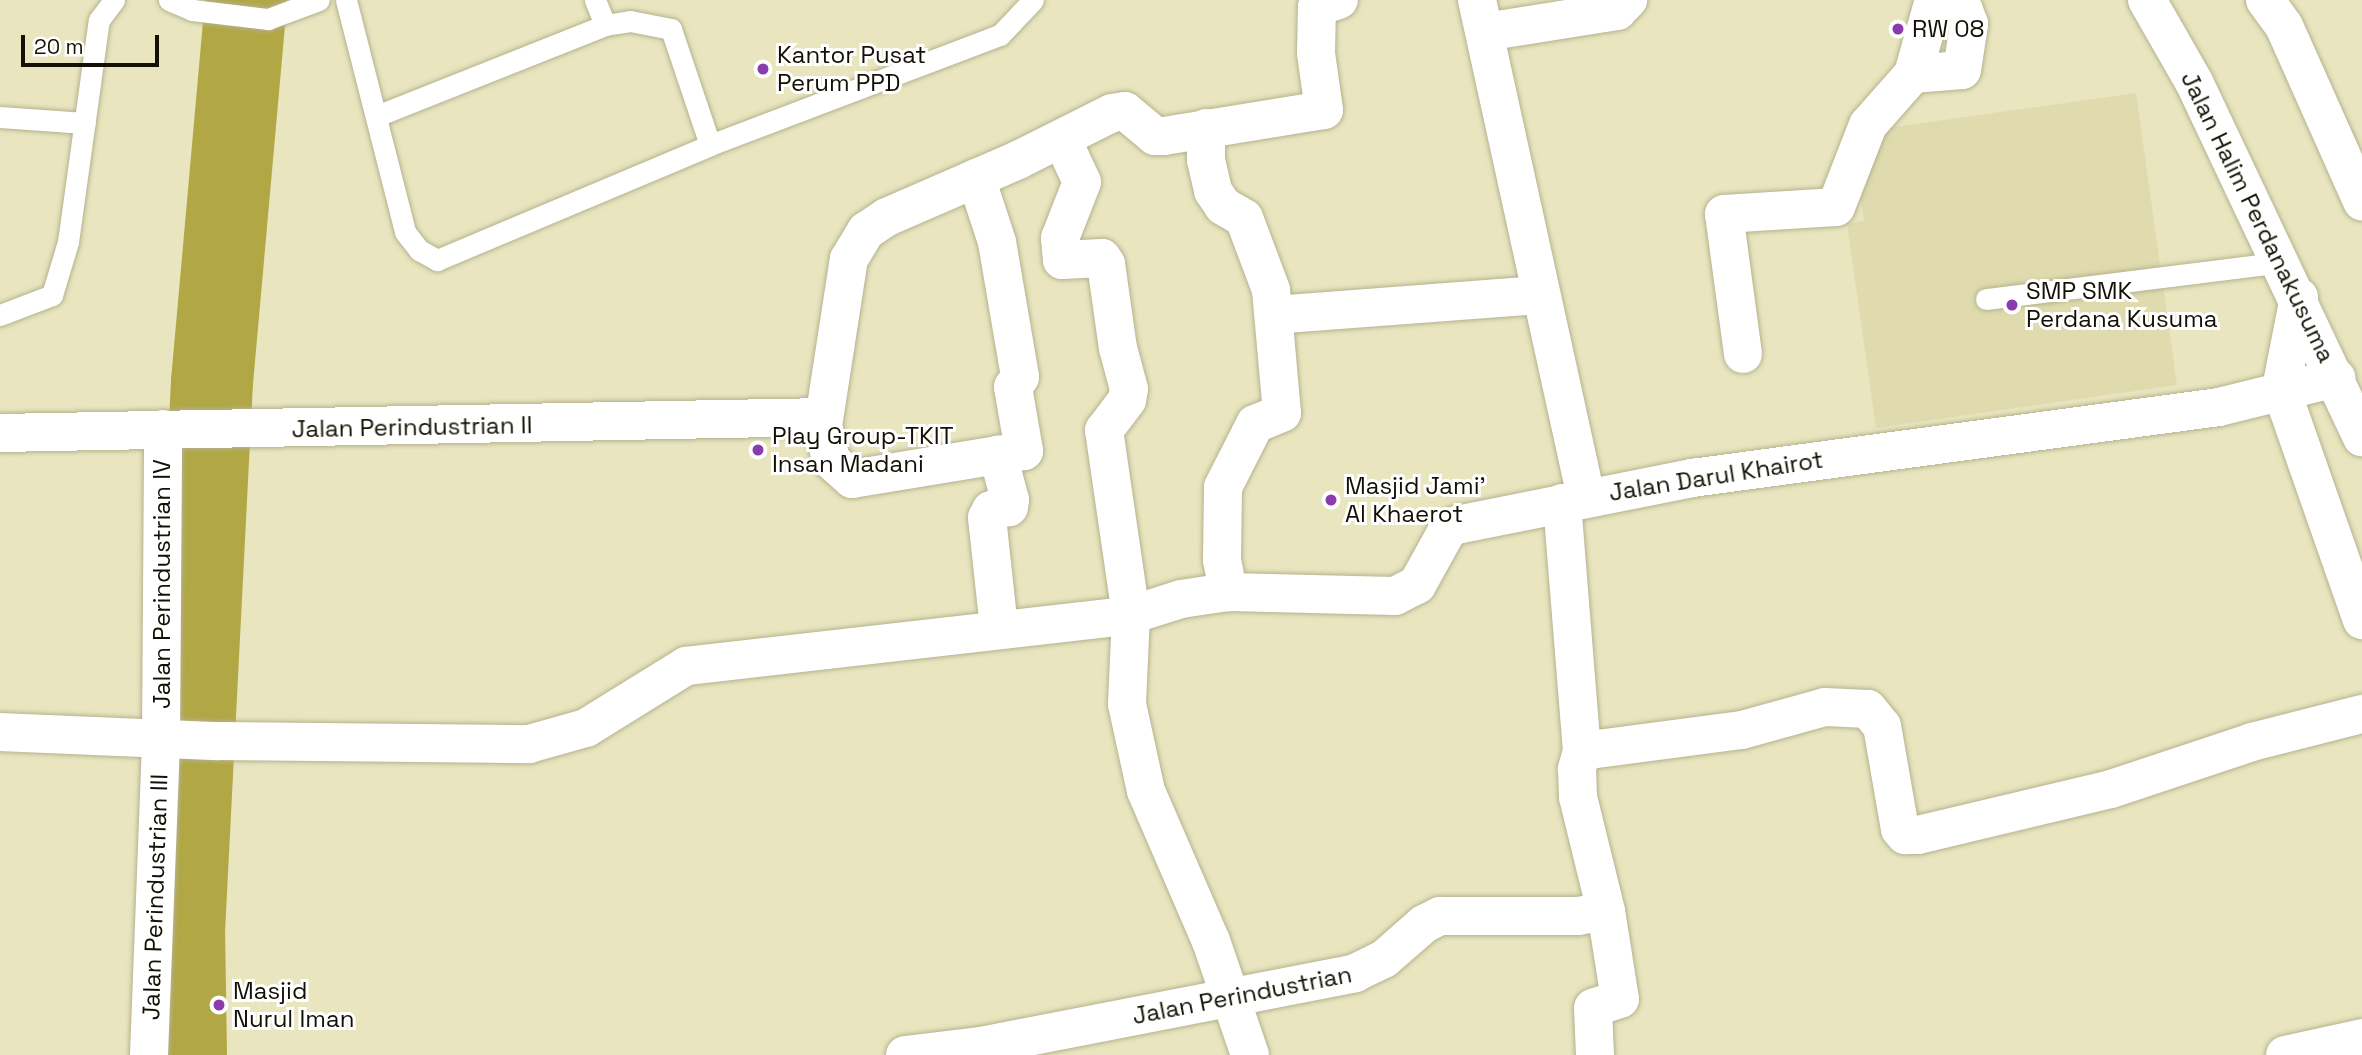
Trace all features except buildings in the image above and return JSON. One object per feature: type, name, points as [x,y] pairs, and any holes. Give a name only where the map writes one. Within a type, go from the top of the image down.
[{"type":"street","points":[[976,178],[997,242],[1020,377],[1013,387],[1024,450],[847,478],[831,460],[824,417],[844,281],[849,259],[866,230],[1112,113],[1125,111],[1155,136],[1326,108],[1316,53],[1317,7],[1339,0]]},
{"type":"street","points":[[1595,1055],[1593,1008],[1620,999],[1606,911],[1578,797],[1577,769],[1582,751],[1574,500],[1541,295],[1481,16],[1617,11],[1628,0]]},
{"type":"street","name":"Jalan Halim Perdanakusuma","points":[[2147,0],[2194,82],[2300,297],[2362,437]]},
{"type":"street","points":[[2265,0],[2284,26],[2362,201]]},
{"type":"street","points":[[1743,354],[1724,214],[1836,207],[1868,125],[1913,74],[1933,2]]},
{"type":"street","points":[[1206,128],[1206,160],[1213,191],[1223,206],[1244,218],[1271,290],[1282,414],[1255,424],[1223,487],[1222,560],[1228,592]]},
{"type":"street","points":[[1062,139],[1082,183],[1060,237],[1062,260],[1102,258],[1105,262],[1129,388],[1127,400],[1104,430],[1131,615],[1127,704],[1146,791],[1183,870],[1250,1055]]},
{"type":"street","points":[[1273,315],[1541,295]]},
{"type":"street","points":[[2300,297],[2281,389],[2362,620]]},
{"type":"street","name":"Jalan Darul Khairot","points":[[0,732],[169,740],[528,744],[586,728],[604,712],[687,666],[999,628],[1131,615],[1181,599],[1228,592],[1395,596],[1418,585],[1448,529],[1574,500],[1853,453],[2218,407],[2281,389],[2336,378]]},
{"type":"street","name":"Jalan Perindustrian II","points":[[0,433],[824,417]]},
{"type":"street","name":"Jalan Perindustrian IV","points":[[169,740],[175,430]]},
{"type":"street","points":[[998,455],[1010,500],[1009,507],[991,510],[987,518],[999,628]]},
{"type":"street","points":[[1582,751],[1742,730],[1825,707],[1868,709],[1882,726],[1900,829],[1905,835],[1918,835],[2111,789],[2252,742],[2362,714]]},
{"type":"street","name":"Jalan Perindustrian III","points":[[149,1055],[169,740]]},
{"type":"street","name":"Jalan Perindustrian","points":[[905,1055],[981,1046],[1231,1000],[1373,966],[1440,916],[1578,916],[1606,911]]},
{"type":"street","points":[[2285,1055],[2362,1038]]},
{"type":"lane","points":[[0,315],[52,295],[68,242],[99,20],[114,0]]},
{"type":"lane","points":[[169,0],[201,12],[268,19],[320,0]]},
{"type":"lane","points":[[346,0],[379,115],[405,232],[430,259],[443,258],[710,145],[999,35],[1033,0]]},
{"type":"lane","points":[[595,0],[605,25]]},
{"type":"lane","points":[[379,115],[605,25],[629,21],[671,29],[710,145]]},
{"type":"lane","points":[[0,117],[85,123]]},
{"type":"lane","points":[[1986,299],[2282,262]]},
{"type":"shaded area","name":"SMP SMK Perdana Kusuma","points":[[2136,93],[2177,385],[1876,428],[1847,224],[1864,221],[1852,133]]},
{"type":"waterway","points":[[186,1055],[184,931],[212,382],[246,0]]},
{"type":"place","name":"RW 08","points":[[1898,29]]},
{"type":"place","name":"Kantor Pusat Perum PPD","points":[[763,69]]},
{"type":"place","name":"SMP SMK Perdana Kusuma","points":[[2012,305]]},
{"type":"place","name":"Play Group-TKIT Insan Madani","points":[[758,450]]},
{"type":"place","name":"Masjid Jami' Al Khaerot","points":[[1331,500]]},
{"type":"place","name":"Masjid Nurul Iman","points":[[219,1005]]}]
